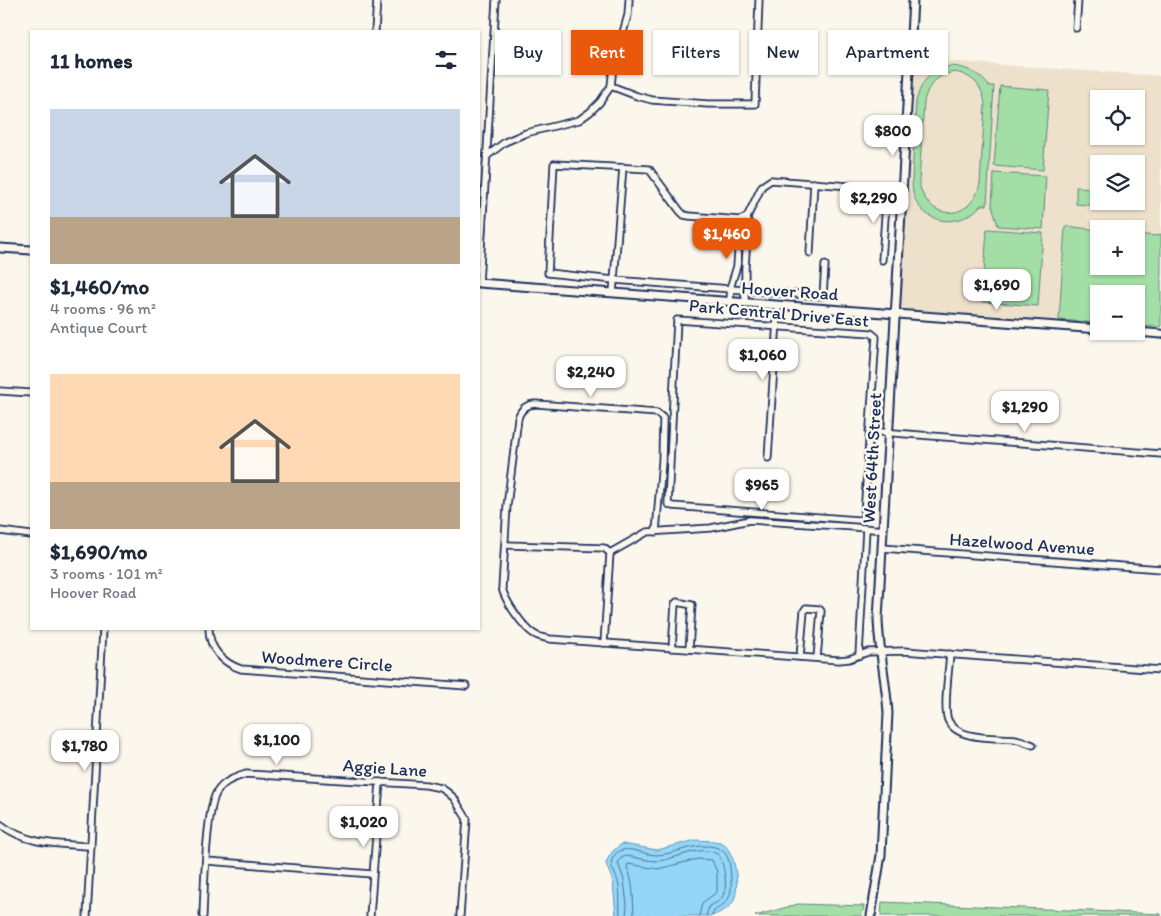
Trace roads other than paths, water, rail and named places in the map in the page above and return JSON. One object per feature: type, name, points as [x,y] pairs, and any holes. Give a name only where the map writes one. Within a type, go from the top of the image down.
[{"type":"street","points":[[375,30],[377,0]]},
{"type":"street","points":[[480,267],[496,0]]},
{"type":"street","points":[[487,156],[505,142],[526,133],[579,120],[600,102],[611,86],[613,67],[628,15],[629,0]]},
{"type":"street","points":[[611,86],[652,100],[708,104],[755,104],[759,0]]},
{"type":"street","name":"West 64th Street","points":[[871,916],[881,854],[888,713],[888,700],[880,652],[878,619],[913,0]]},
{"type":"street","points":[[1076,28],[1078,0]]},
{"type":"street","name":"Hoover Road","points":[[623,167],[554,164],[548,273],[823,296],[825,265]]},
{"type":"street","points":[[613,293],[623,167],[649,169],[684,215],[740,220],[747,217]]},
{"type":"street","points":[[745,303],[747,217],[766,182],[770,180],[902,190]]},
{"type":"street","points":[[810,254],[814,183]]},
{"type":"street","points":[[882,260],[887,189]]},
{"type":"street","points":[[730,302],[737,266],[740,220]]},
{"type":"street","points":[[0,248],[30,250]]},
{"type":"street","name":"Hoover Road","points":[[480,283],[1090,328]]},
{"type":"street","points":[[768,458],[778,305]]},
{"type":"street","name":"Park Central Drive East","points":[[677,320],[777,325],[871,332],[875,334],[864,515],[862,519],[840,519],[672,506],[668,504],[677,320]]},
{"type":"street","points":[[1145,333],[1161,334]]},
{"type":"street","points":[[0,391],[30,393]]},
{"type":"street","points":[[656,532],[662,461],[663,418],[661,415],[657,413],[535,404],[522,410],[518,418],[507,506],[503,592],[525,626],[534,634],[547,639],[843,660],[859,655],[904,651],[1161,670]]},
{"type":"street","points":[[869,431],[1161,454]]},
{"type":"street","points":[[610,553],[641,534],[711,528],[750,520],[882,530]]},
{"type":"street","points":[[859,655],[866,529]]},
{"type":"street","points":[[0,531],[30,535]]},
{"type":"street","points":[[506,546],[604,548],[610,553]]},
{"type":"street","name":"Hazelwood Avenue","points":[[882,548],[1161,569]]},
{"type":"street","points":[[604,643],[610,553]]},
{"type":"street","points":[[672,648],[675,604],[677,602],[692,604],[689,649]]},
{"type":"street","points":[[800,657],[804,611],[806,608],[819,609],[821,611],[817,658]]},
{"type":"street","points":[[87,916],[102,630]]},
{"type":"street","name":"Woodmere Circle","points":[[209,630],[210,640],[218,655],[228,664],[241,669],[466,686]]},
{"type":"street","points":[[950,654],[946,707],[947,719],[953,727],[962,733],[972,736],[1015,739],[1033,745]]},
{"type":"street","name":"Aggie Lane","points":[[203,916],[209,819],[214,795],[230,779],[246,774],[426,785],[441,788],[454,798],[467,819],[460,916]]},
{"type":"street","points":[[370,916],[380,782]]},
{"type":"street","points":[[0,824],[18,836],[34,841],[91,846]]},
{"type":"street","points":[[206,861],[372,874]]},
{"type":"water","points":[[696,840],[720,842],[730,852],[735,868],[737,886],[734,900],[730,906],[712,916],[616,916],[613,882],[606,864],[614,850],[622,844],[657,850]]}]
